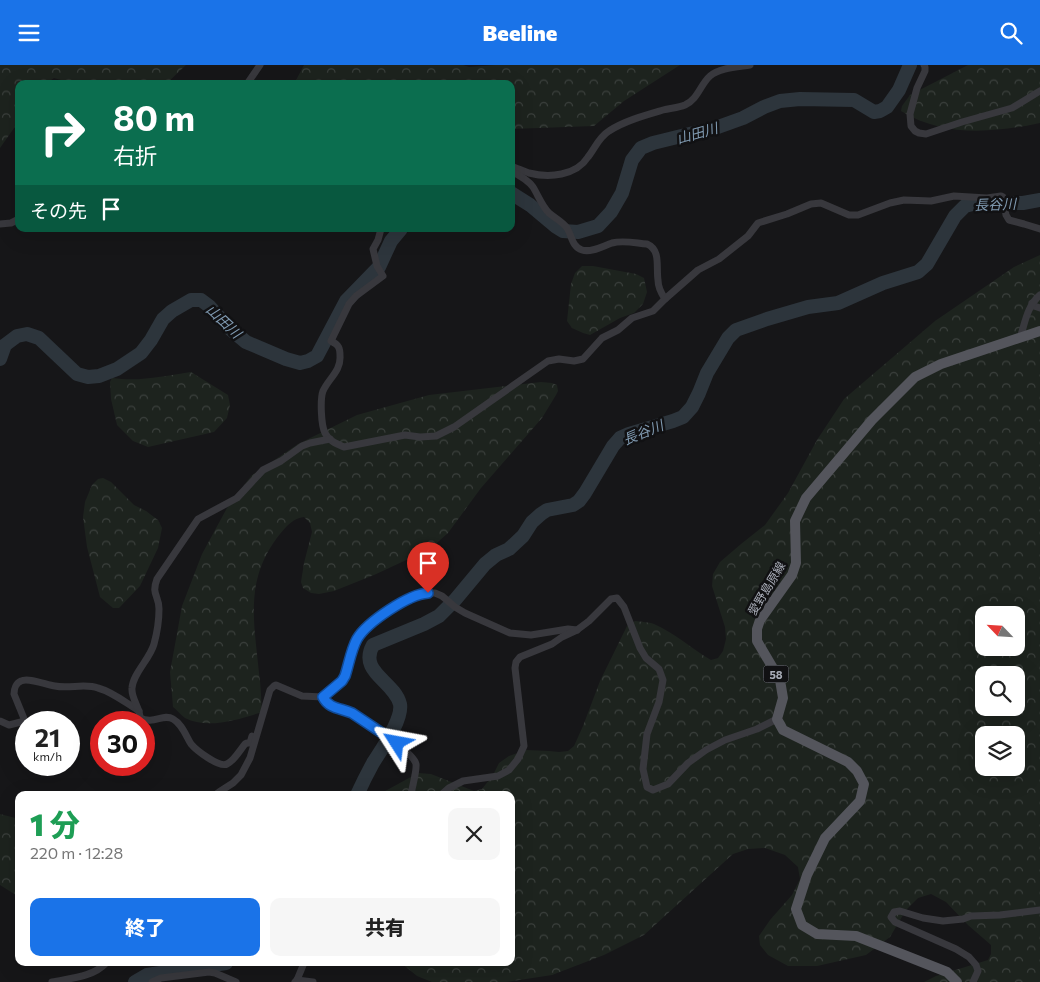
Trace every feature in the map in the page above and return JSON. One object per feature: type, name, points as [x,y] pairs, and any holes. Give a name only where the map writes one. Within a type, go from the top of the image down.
[{"type":"main road","name":"愛野島原線","points":[[776,719],[783,698],[780,680],[757,641],[757,629],[760,620],[792,575],[796,563],[795,521],[806,498],[872,420],[915,377],[941,364],[1040,331]]},
{"type":"main road","points":[[776,719],[783,730],[848,762],[857,771],[864,784],[860,801],[825,838],[807,875],[796,909],[802,925],[817,934],[856,935],[948,972],[956,982]]},
{"type":"street","points":[[250,80],[260,65]]},
{"type":"street","points":[[515,168],[529,173],[543,175],[561,174],[574,170],[583,164],[597,143],[608,131],[663,110],[685,105],[697,95],[706,80],[717,71],[750,65]]},
{"type":"street","points":[[924,65],[925,71],[917,88],[910,114],[911,126],[919,133],[926,133],[1012,108],[1040,91]]},
{"type":"street","points":[[515,173],[532,185],[549,213],[563,224],[572,240],[581,250],[594,249],[619,241],[650,245],[657,258],[659,288],[665,299]]},
{"type":"street","points":[[380,232],[373,249],[383,276],[348,304],[331,341],[340,348],[339,368],[323,391],[321,398],[325,433],[336,444],[344,447],[405,435],[420,437],[436,436],[454,427],[548,361],[583,359],[602,339],[618,330],[632,318],[653,311],[698,270],[719,259],[748,236],[758,223],[787,214],[811,203],[821,203],[849,215],[858,215],[904,200],[931,201],[954,196],[987,198],[1001,196],[1004,197],[1006,215],[1009,220],[1040,229]]},
{"type":"street","points":[[0,225],[15,221]]},
{"type":"street","points":[[1020,338],[1029,308],[1040,295]]},
{"type":"street","points":[[1032,303],[1034,307],[1040,308]]},
{"type":"street","points":[[136,711],[132,695],[132,686],[152,651],[155,641],[159,609],[154,591],[155,585],[198,519],[238,498],[263,470],[270,465],[281,461],[302,446],[330,439]]},
{"type":"street","points":[[219,791],[234,783],[242,775],[250,758],[270,690],[274,685],[302,696],[323,697],[342,681],[356,640],[366,627],[386,612],[415,595],[435,593],[465,613],[510,633],[530,635],[568,629],[577,630]]},
{"type":"street","points":[[446,791],[463,781],[498,776],[509,770],[518,759],[524,746],[516,662],[520,657],[552,644],[577,630],[590,621],[611,599],[617,598],[624,607],[640,648],[646,658],[659,669],[663,680],[659,702],[647,734],[644,769],[647,787],[653,789],[668,784],[688,763],[706,750],[776,719]]},
{"type":"street","points":[[0,721],[9,725],[25,721],[14,694],[14,689],[21,681],[27,680],[57,687],[96,687],[106,691],[131,711]]},
{"type":"street","points":[[242,775],[241,771],[247,757],[263,701],[268,696]]},
{"type":"street","points":[[323,697],[329,705],[352,713],[393,740],[416,763],[412,791]]},
{"type":"street","points":[[155,720],[166,717],[179,723],[192,745],[218,764],[227,764],[245,744],[250,743]]},
{"type":"street","points":[[973,982],[978,971],[976,965],[969,957],[956,949],[895,922],[892,917],[894,912],[900,911],[923,918],[943,921],[963,919],[971,916],[1000,915],[1040,910]]},
{"type":"street","points":[[52,982],[82,976],[96,971],[102,966]]},
{"type":"street","points":[[303,966],[296,981],[313,982]]},
{"type":"street","points":[[152,982],[161,978],[209,972],[236,982]]},
{"type":"green space","points":[[0,65],[186,65],[170,80],[61,80],[54,78],[51,80],[15,80],[15,127],[0,148]]},
{"type":"green space","points":[[304,65],[463,65],[469,67],[496,65],[680,65],[624,101],[594,126],[515,129],[515,80],[296,80]]},
{"type":"green space","points":[[968,65],[1040,65],[1040,123],[1004,129],[969,131],[934,125],[901,111],[902,106],[910,95]]},
{"type":"green space","points":[[1040,255],[1040,982],[924,982],[936,976],[988,960],[991,954],[991,945],[946,902],[931,894],[918,898],[906,910],[890,937],[866,955],[817,966],[788,966],[768,955],[760,945],[759,936],[792,895],[800,879],[798,867],[785,855],[765,848],[748,849],[733,854],[644,935],[604,955],[552,975],[506,982],[432,982],[417,976],[405,966],[515,966],[515,791],[474,791],[482,789],[493,775],[499,763],[509,756],[526,750],[568,751],[574,746],[600,681],[627,626],[635,621],[654,624],[711,660],[718,658],[723,651],[726,639],[725,627],[712,586],[713,574],[720,562],[765,525],[788,493],[817,440],[844,399],[935,321],[1014,267]]},
{"type":"green space","points":[[582,266],[593,266],[636,274],[644,278],[647,292],[643,304],[634,313],[620,318],[590,335],[572,328],[567,321],[571,284],[575,273]]},
{"type":"green space","points":[[191,372],[228,395],[230,405],[227,418],[214,432],[148,447],[133,441],[117,425],[111,399],[110,382],[112,378],[142,379]]},
{"type":"green space","points":[[541,382],[557,385],[558,391],[542,418],[481,488],[448,533],[430,549],[374,575],[334,591],[319,594],[311,593],[303,588],[301,582],[312,532],[310,523],[304,517],[297,519],[290,523],[280,534],[261,567],[254,601],[255,636],[262,712],[224,722],[204,723],[185,718],[173,707],[170,672],[182,606],[202,554],[227,508],[251,476],[298,444],[357,415],[429,395]]},
{"type":"green space","points":[[103,478],[111,482],[134,505],[158,520],[162,528],[158,548],[140,586],[119,608],[113,608],[100,597],[87,547],[83,517],[85,502],[92,485],[98,479]]},
{"type":"green space","points":[[418,773],[431,774],[474,791],[385,791]]},
{"type":"green space","points":[[0,814],[15,818],[15,894],[0,885]]},
{"type":"waterway","name":"山田川","points":[[515,196],[563,231],[578,232],[598,226],[611,212],[622,193],[632,160],[641,148],[653,143],[718,127],[780,101],[800,99],[854,100],[874,112],[880,111],[887,107],[899,90],[910,65]]},
{"type":"waterway","name":"長谷川","points":[[359,791],[395,726],[400,711],[397,696],[373,669],[370,662],[373,645],[439,616],[485,564],[496,555],[509,549],[523,536],[532,522],[541,514],[547,510],[573,505],[579,501],[613,446],[620,438],[683,417],[692,407],[707,373],[728,338],[736,330],[808,307],[838,303],[883,283],[918,272],[927,264],[955,216],[965,206],[976,203],[1023,203],[1040,200]]},
{"type":"waterway","name":"山田川","points":[[0,359],[5,345],[17,336],[27,334],[39,338],[77,374],[88,377],[99,376],[117,369],[141,353],[163,319],[172,311],[191,300],[201,300],[246,342],[286,359],[300,363],[308,361],[317,356],[346,301],[379,267],[391,241],[398,232]]},
{"type":"waterway","name":"長谷川","points":[[135,982],[147,975],[206,966]]},
{"type":"route","points":[[397,743],[352,713],[329,705],[323,697],[342,681],[356,640],[366,627],[386,612],[415,595],[428,593]]}]
